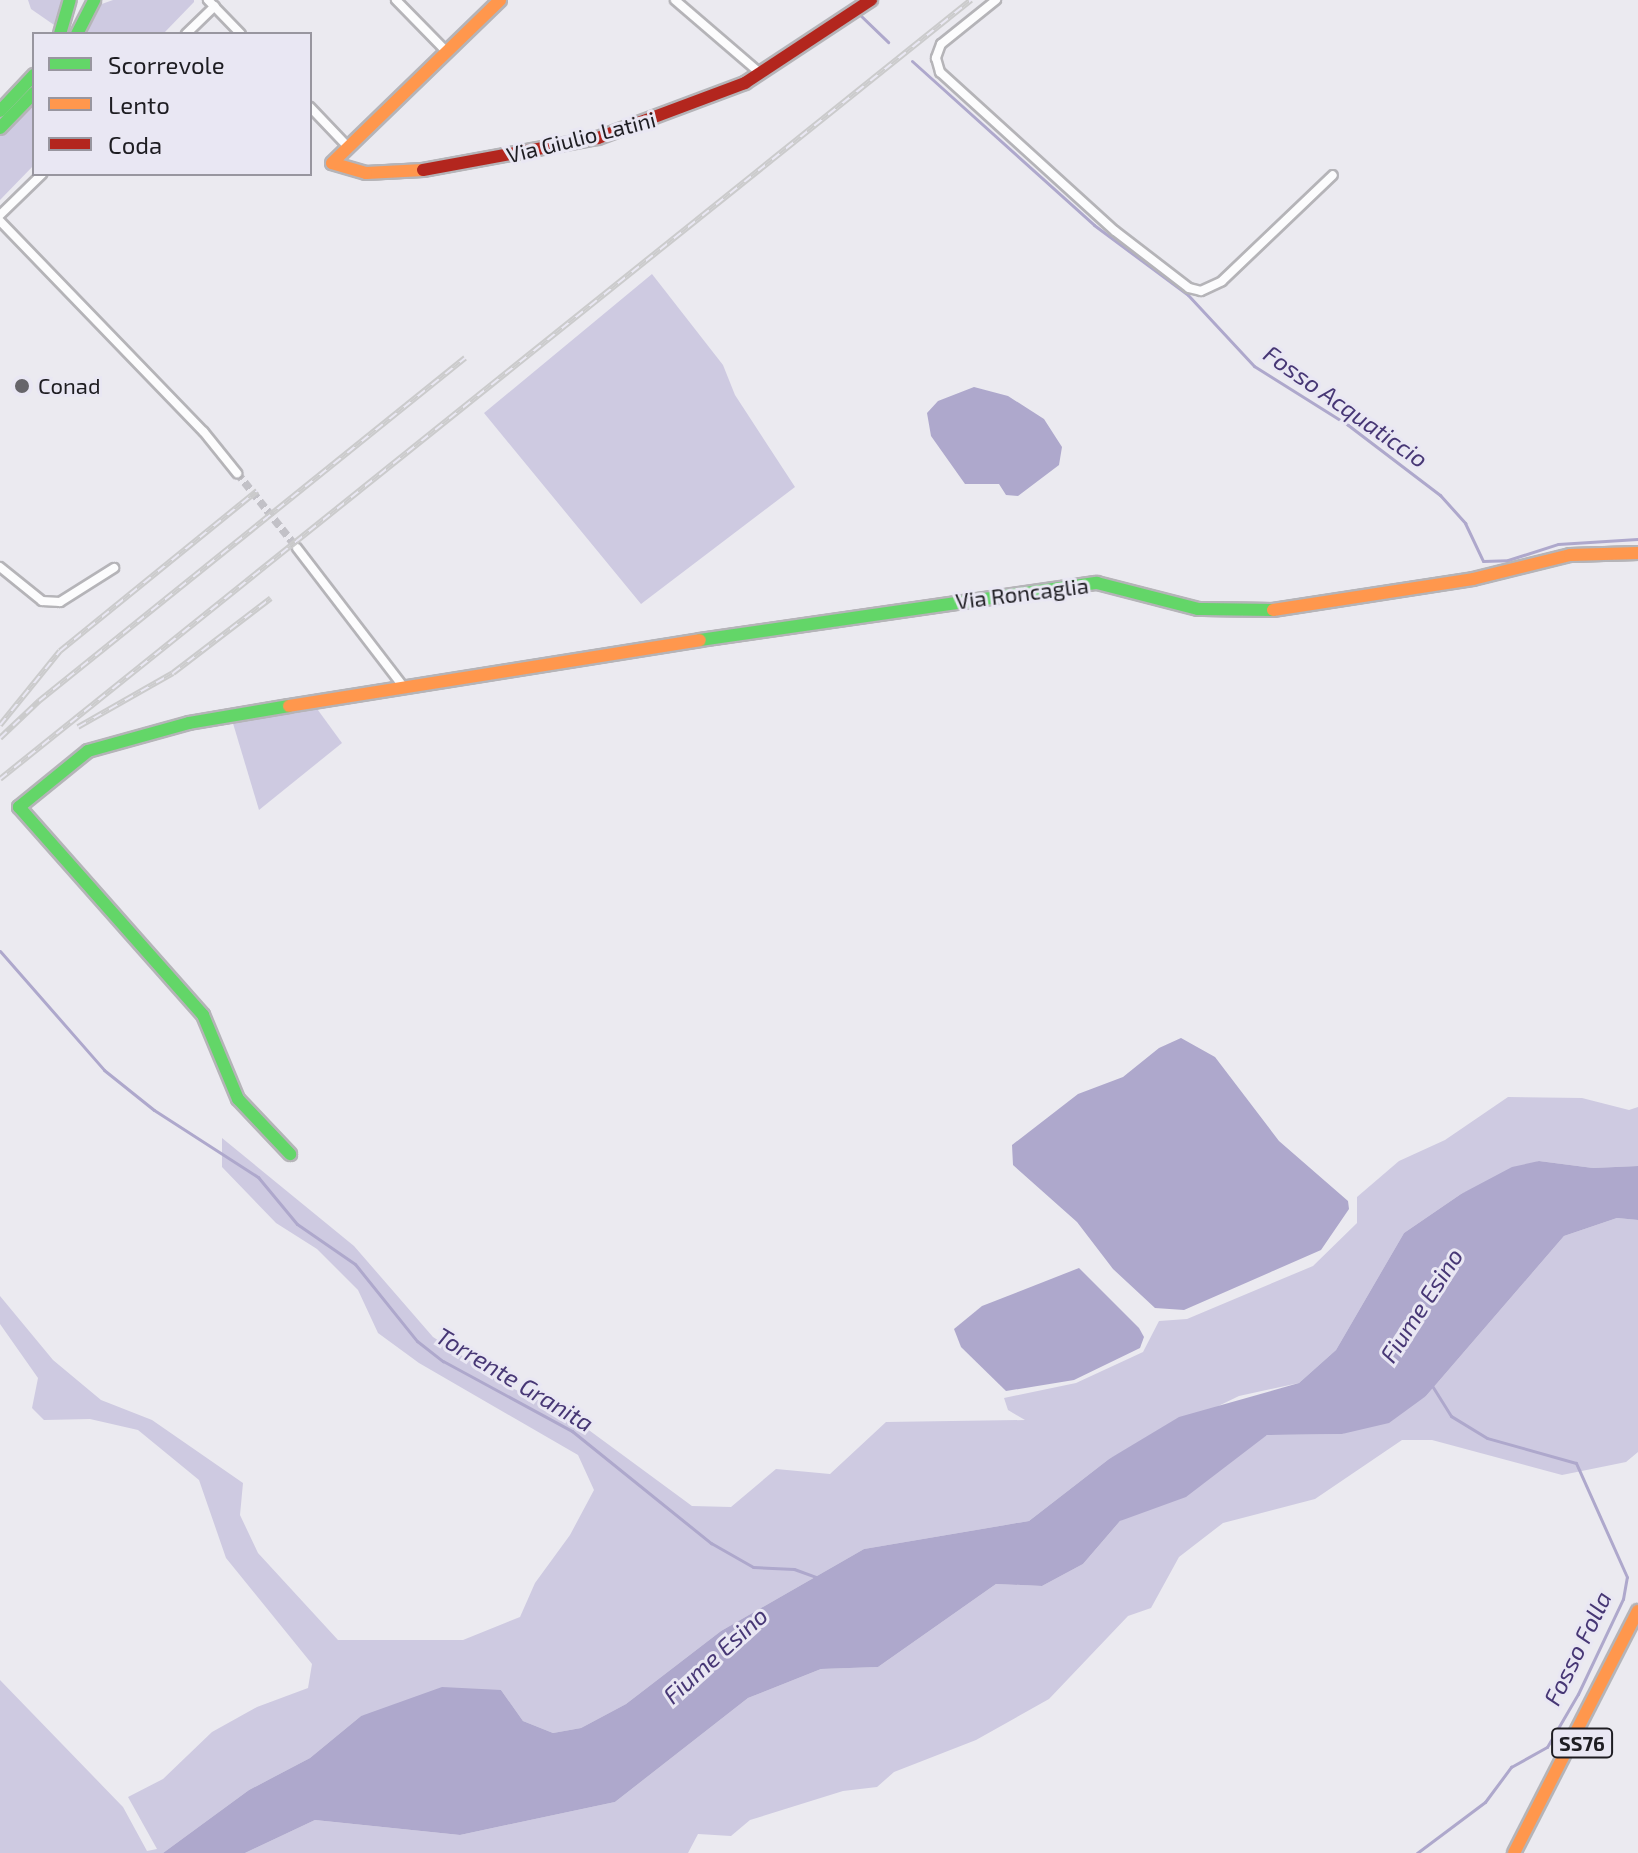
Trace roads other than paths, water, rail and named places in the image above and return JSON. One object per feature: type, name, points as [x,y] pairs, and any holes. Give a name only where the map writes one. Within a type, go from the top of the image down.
[{"type":"main road","points":[[61,32],[70,0]]},
{"type":"main road","points":[[78,32],[95,0],[86,0]]},
{"type":"main road","points":[[349,148],[500,0]]},
{"type":"main road","name":"Via Giulio Latini","points":[[349,148],[332,163],[348,171],[453,167],[598,138],[681,111],[761,75],[867,3]]},
{"type":"main road","points":[[0,111],[5,97],[32,77]]},
{"type":"main road","points":[[0,128],[32,95]]},
{"type":"main road","name":"Via Roncaglia","points":[[290,1154],[238,1099],[203,1015],[19,807],[88,751],[119,740],[403,686],[1049,586],[1097,583],[1198,609],[1257,612],[1473,579],[1570,555],[1638,553]]},
{"type":"main road","name":"SS76","points":[[1514,1853],[1638,1611]]},
{"type":"main road","name":"SS76","points":[[1526,1853],[1638,1633]]},
{"type":"street","points":[[396,0],[447,52]]},
{"type":"street","points":[[675,0],[761,75]]},
{"type":"street","points":[[996,0],[941,44],[936,58],[940,72],[1115,231],[1189,288],[1201,291],[1222,281],[1333,175]]},
{"type":"street","points":[[188,32],[212,3],[239,32]]},
{"type":"street","points":[[312,109],[349,148]]},
{"type":"street","points":[[40,176],[0,218],[204,432],[237,473]]},
{"type":"street","points":[[297,548],[403,686]]},
{"type":"street","points":[[0,567],[42,601],[60,602],[114,568]]},
{"type":"street","points":[[0,584],[8,576]]},
{"type":"water","points":[[974,387],[1008,396],[1044,419],[1062,447],[1059,465],[1018,496],[1006,495],[999,484],[965,484],[931,436],[927,413],[938,401]]},
{"type":"water","points":[[1181,1038],[1215,1057],[1279,1141],[1348,1201],[1349,1209],[1321,1250],[1184,1310],[1155,1308],[1113,1269],[1077,1222],[1013,1165],[1012,1145],[1078,1094],[1123,1077],[1159,1048]]},
{"type":"water","name":"Fiume Esino","points":[[1539,1161],[1593,1168],[1638,1166],[1638,1220],[1617,1218],[1564,1236],[1426,1396],[1389,1423],[1342,1434],[1267,1435],[1186,1497],[1120,1521],[1083,1564],[1042,1586],[996,1584],[878,1667],[821,1669],[748,1698],[615,1802],[460,1835],[315,1820],[245,1853],[163,1853],[249,1790],[310,1758],[361,1716],[442,1687],[501,1690],[523,1721],[553,1733],[581,1728],[626,1704],[721,1631],[864,1549],[1029,1521],[1109,1459],[1179,1417],[1299,1383],[1336,1350],[1404,1233],[1461,1194],[1512,1167]]},
{"type":"water","points":[[1079,1268],[1139,1328],[1144,1337],[1140,1348],[1074,1380],[1006,1391],[961,1347],[954,1329],[982,1306]]},
{"type":"waterway","name":"Fosso Acquaticcio","points":[[858,13],[888,42]]},
{"type":"waterway","name":"Fosso Acquaticcio","points":[[912,61],[1094,225],[1188,295],[1254,366],[1348,425],[1440,495],[1465,523],[1483,561],[1508,560],[1558,544],[1638,539]]},
{"type":"waterway","name":"Torrente Granita","points":[[0,951],[104,1070],[154,1110],[258,1177],[297,1224],[355,1264],[417,1341],[443,1361],[572,1431],[711,1543],[753,1567],[794,1569],[816,1577]]},
{"type":"waterway","name":"Fosso Folla","points":[[1417,1853],[1485,1802],[1511,1767],[1547,1747],[1578,1694],[1623,1599],[1627,1577],[1576,1463],[1487,1438],[1451,1416],[1432,1386]]},
{"type":"tunnel","points":[[237,473],[297,548]]},
{"type":"railway","points":[[0,779],[971,0]]},
{"type":"railway","points":[[0,738],[39,701],[465,358]]},
{"type":"railway","points":[[0,725],[60,651],[257,491]]},
{"type":"railway","points":[[78,727],[173,673],[271,598]]},
{"type":"place","name":"Conad","points":[[22,386]]}]
